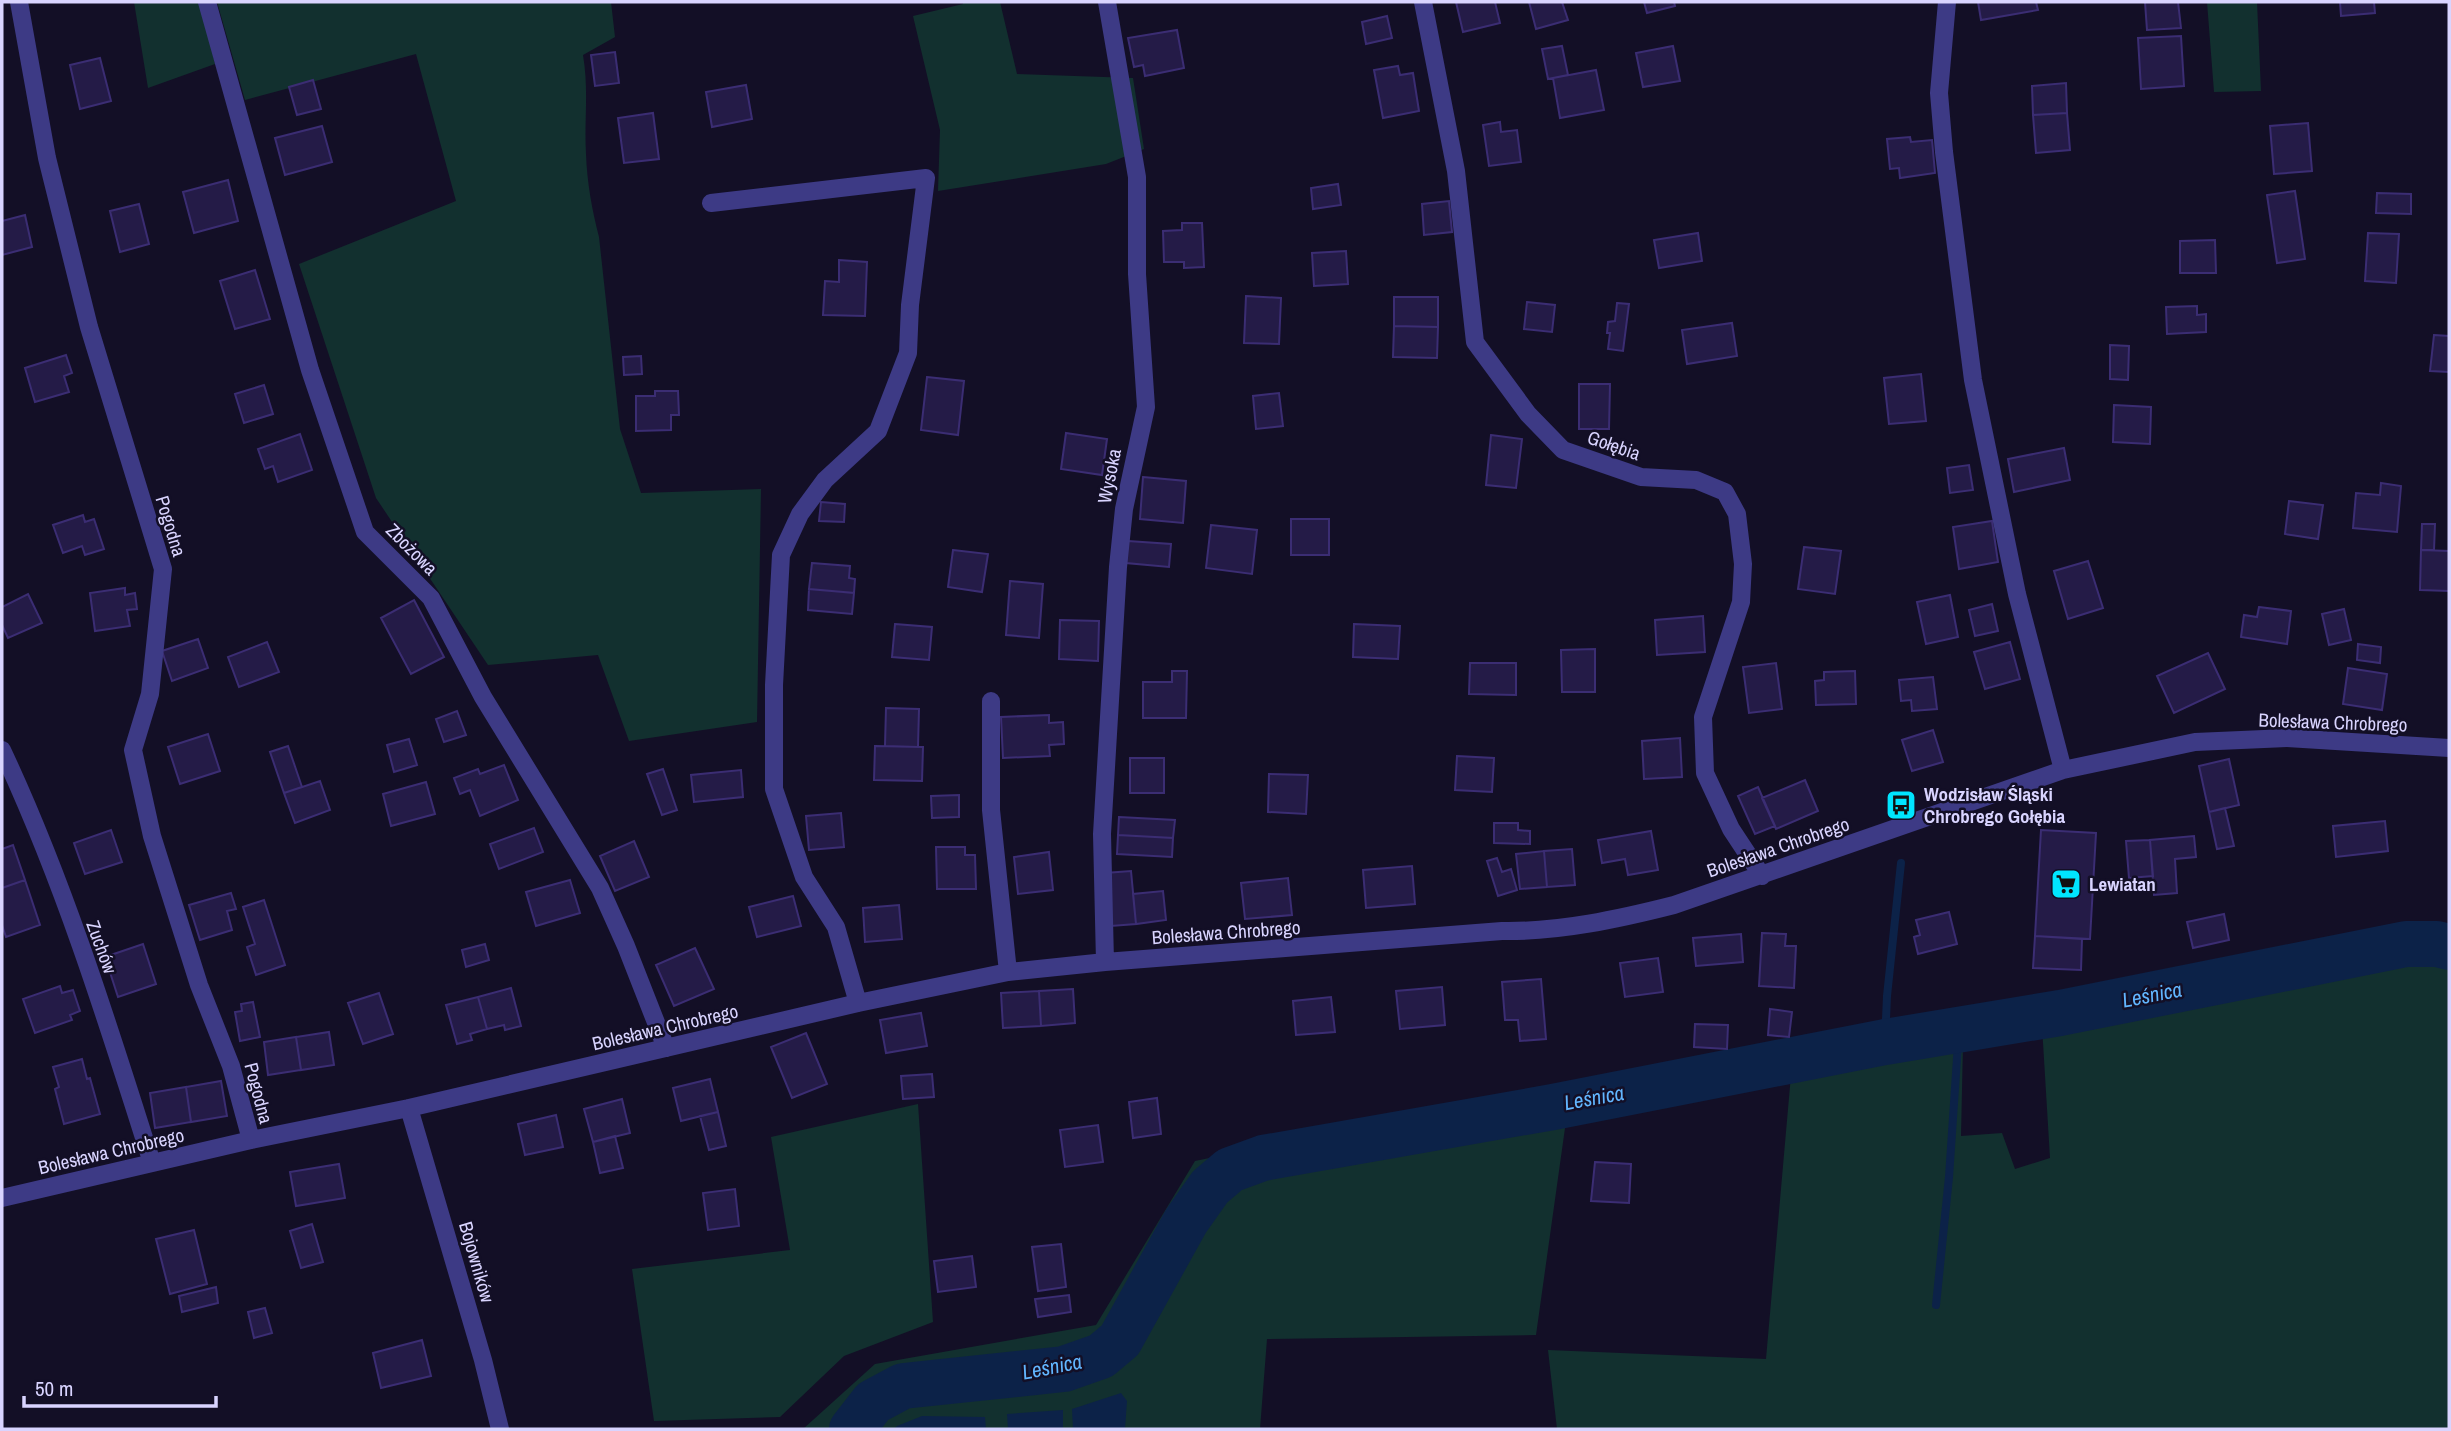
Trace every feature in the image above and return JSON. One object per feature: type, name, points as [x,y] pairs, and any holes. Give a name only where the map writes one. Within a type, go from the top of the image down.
[{"type":"street","name":"Pogodna","points":[[19,2],[47,158],[85,314],[163,569],[150,694],[133,750],[152,836],[198,985],[232,1066],[250,1140]]},
{"type":"street","name":"Zbożowa","points":[[207,2],[310,370],[365,532],[431,598],[489,708],[600,888],[666,1048]]},
{"type":"street","name":"Wysoka","points":[[1105,962],[1102,834],[1117,580],[1124,509],[1146,407],[1137,274],[1137,177],[1107,2]]},
{"type":"street","name":"Gołębia","points":[[1423,2],[1456,171],[1475,342],[1528,414],[1563,450],[1641,477],[1696,480],[1725,492],[1737,514],[1742,564],[1741,601],[1703,717],[1705,773],[1731,829],[1762,876]]},
{"type":"street","points":[[1947,2],[1940,93],[1944,152],[1973,380],[2017,594],[2063,770]]},
{"type":"street","points":[[711,203],[926,178],[910,305],[908,353],[878,431],[825,480],[800,514],[780,555],[774,685],[774,789],[804,877],[836,927],[858,1003]]},
{"type":"street","points":[[991,701],[992,810],[1007,972]]},
{"type":"street","name":"Bolesława Chrobrego","points":[[2,1198],[250,1140],[409,1108],[858,1003],[1007,972],[1105,962],[1526,931],[1630,916],[1674,905],[1762,876],[2063,770],[2195,742],[2287,738],[2449,748]]},
{"type":"street","name":"Zuchów","points":[[2,750],[50,865],[99,1000],[152,1163]]},
{"type":"street","name":"Bojowników","points":[[409,1108],[480,1348],[500,1429]]},
{"type":"green space","points":[[134,2],[202,2],[215,64],[148,88]]},
{"type":"green space","points":[[217,2],[611,2],[615,37],[583,55],[586,81],[587,175],[599,237],[620,429],[641,493],[761,489],[757,722],[629,741],[598,655],[488,665],[376,498],[299,264],[456,201],[416,54],[245,100]]},
{"type":"green space","points":[[963,2],[1000,2],[1017,74],[1133,78],[1144,149],[1106,164],[938,191],[940,130],[913,16]]},
{"type":"green space","points":[[2207,2],[2257,2],[2261,91],[2214,92]]},
{"type":"green space","points":[[2419,957],[2449,961],[2449,1429],[1557,1429],[1548,1350],[1766,1359],[1791,1075],[1566,1121],[1536,1335],[1267,1339],[1260,1429],[803,1429],[875,1364],[1096,1325],[1195,1161],[1500,1098],[1741,1058],[1792,1075],[1963,1043],[1961,1136],[2002,1133],[2015,1169],[2050,1158],[2042,1026]]},
{"type":"green space","points":[[918,1104],[933,1322],[844,1356],[780,1417],[654,1421],[632,1269],[790,1250],[771,1137]]},
{"type":"water","points":[[1121,1393],[1127,1401],[1125,1429],[1073,1429],[1072,1409]]},
{"type":"water","points":[[1063,1410],[1063,1429],[1008,1429],[1007,1414]]},
{"type":"water","points":[[922,1416],[985,1417],[986,1429],[894,1429]]},
{"type":"building","points":[[1456,2],[1495,2],[1500,23],[1463,32]]},
{"type":"building","points":[[1529,2],[1562,2],[1568,20],[1536,29]]},
{"type":"building","points":[[1644,2],[1674,2],[1675,6],[1647,13]]},
{"type":"building","points":[[1978,2],[2036,2],[2038,10],[1981,20]]},
{"type":"building","points":[[2145,2],[2178,2],[2181,28],[2147,30]]},
{"type":"building","points":[[2340,2],[2374,2],[2375,13],[2341,16]]},
{"type":"building","points":[[1387,16],[1392,38],[1366,44],[1362,22]]},
{"type":"building","points":[[1177,30],[1184,68],[1145,76],[1143,65],[1134,67],[1128,38]]},
{"type":"building","points":[[2181,36],[2184,86],[2141,89],[2138,38]]},
{"type":"building","points":[[1562,46],[1568,75],[1548,79],[1542,49]]},
{"type":"building","points":[[1673,46],[1680,81],[1643,87],[1636,53]]},
{"type":"building","points":[[615,52],[619,83],[595,86],[591,55]]},
{"type":"building","points":[[100,58],[111,101],[80,109],[70,65]]},
{"type":"building","points":[[1398,66],[1400,75],[1413,73],[1419,111],[1383,118],[1374,70]]},
{"type":"building","points":[[1596,70],[1604,110],[1560,118],[1553,78]]},
{"type":"building","points":[[313,80],[321,109],[297,115],[289,87]]},
{"type":"building","points":[[2066,83],[2067,113],[2033,115],[2032,86]]},
{"type":"building","points":[[746,85],[752,119],[712,127],[706,92]]},
{"type":"building","points":[[653,113],[659,159],[624,163],[618,118]]},
{"type":"building","points":[[2067,113],[2070,150],[2036,153],[2033,115]]},
{"type":"building","points":[[1500,122],[1501,132],[1517,130],[1521,162],[1489,166],[1483,125]]},
{"type":"building","points":[[2308,123],[2312,171],[2274,174],[2270,126]]},
{"type":"building","points":[[322,126],[332,162],[285,175],[275,138]]},
{"type":"building","points":[[1910,137],[1911,142],[1932,140],[1935,173],[1900,178],[1899,168],[1890,169],[1887,139]]},
{"type":"building","points":[[228,180],[238,221],[194,233],[183,192]]},
{"type":"building","points":[[1338,184],[1341,205],[1313,209],[1311,188]]},
{"type":"building","points":[[2295,191],[2305,259],[2277,263],[2267,195]]},
{"type":"building","points":[[2377,193],[2411,194],[2411,214],[2376,213]]},
{"type":"building","points":[[1449,201],[1452,232],[1424,235],[1422,204]]},
{"type":"building","points":[[139,204],[149,244],[120,252],[110,211]]},
{"type":"building","points":[[25,215],[32,247],[2,255],[2,221]]},
{"type":"building","points":[[1182,223],[1202,223],[1204,267],[1184,268],[1184,262],[1164,262],[1163,231],[1182,230]]},
{"type":"building","points":[[1698,233],[1702,261],[1659,268],[1654,240]]},
{"type":"building","points":[[2368,233],[2399,234],[2396,283],[2365,281]]},
{"type":"building","points":[[2215,240],[2216,273],[2180,273],[2180,241]]},
{"type":"building","points":[[1346,251],[1348,284],[1314,286],[1312,253]]},
{"type":"building","points":[[839,260],[867,262],[865,316],[823,315],[825,281],[839,282]]},
{"type":"building","points":[[255,270],[270,319],[235,329],[220,281]]},
{"type":"building","points":[[1246,296],[1281,298],[1279,344],[1244,343]]},
{"type":"building","points":[[1394,297],[1438,297],[1438,327],[1394,326]]},
{"type":"building","points":[[1527,302],[1555,305],[1552,332],[1524,329]]},
{"type":"building","points":[[1617,303],[1629,304],[1623,351],[1608,349],[1608,322],[1615,321]]},
{"type":"building","points":[[2197,306],[2197,315],[2206,314],[2206,332],[2167,334],[2166,307]]},
{"type":"building","points":[[1732,323],[1737,356],[1687,364],[1682,330]]},
{"type":"building","points":[[1394,326],[1438,327],[1437,358],[1393,357]]},
{"type":"building","points":[[2434,335],[2449,336],[2449,372],[2430,371]]},
{"type":"building","points":[[2110,345],[2129,346],[2128,380],[2110,379]]},
{"type":"building","points":[[66,355],[72,373],[64,376],[69,392],[35,402],[25,368]]},
{"type":"building","points":[[641,356],[642,374],[624,375],[623,357]]},
{"type":"building","points":[[1921,374],[1926,421],[1889,424],[1884,378]]},
{"type":"building","points":[[927,377],[964,381],[958,435],[921,430]]},
{"type":"building","points":[[1579,384],[1610,384],[1609,429],[1579,429]]},
{"type":"building","points":[[264,385],[273,414],[244,423],[235,394]]},
{"type":"building","points":[[655,391],[678,391],[679,415],[671,415],[671,430],[636,431],[636,396],[655,396]]},
{"type":"building","points":[[1279,393],[1283,426],[1256,429],[1253,396]]},
{"type":"building","points":[[2114,405],[2151,407],[2150,444],[2113,442]]},
{"type":"building","points":[[1066,433],[1107,439],[1102,475],[1061,469]]},
{"type":"building","points":[[300,434],[312,470],[278,482],[273,466],[265,469],[258,449]]},
{"type":"building","points":[[1491,435],[1522,439],[1516,488],[1486,485]]},
{"type":"building","points":[[2064,448],[2070,480],[2014,492],[2008,459]]},
{"type":"building","points":[[1969,465],[1973,490],[1950,493],[1947,468]]},
{"type":"building","points":[[1143,477],[1186,481],[1183,523],[1140,519]]},
{"type":"building","points":[[2381,483],[2401,486],[2397,532],[2353,528],[2356,493],[2380,495]]},
{"type":"building","points":[[2289,501],[2323,505],[2318,539],[2285,534]]},
{"type":"building","points":[[821,502],[845,504],[844,522],[819,521]]},
{"type":"building","points":[[83,515],[85,522],[94,519],[104,549],[85,555],[82,546],[63,553],[53,525]]},
{"type":"building","points":[[1291,519],[1329,519],[1329,555],[1291,555]]},
{"type":"building","points":[[1992,521],[1998,562],[1959,569],[1953,527]]},
{"type":"building","points":[[2422,524],[2435,524],[2434,550],[2421,550]]},
{"type":"building","points":[[1211,525],[1257,530],[1252,574],[1206,568]]},
{"type":"building","points":[[1128,541],[1171,544],[1169,567],[1126,563]]},
{"type":"building","points":[[1804,547],[1841,551],[1835,594],[1798,589]]},
{"type":"building","points":[[953,550],[988,554],[982,592],[948,587]]},
{"type":"building","points":[[2421,550],[2449,551],[2449,591],[2420,590]]},
{"type":"building","points":[[2088,561],[2103,608],[2068,619],[2054,571]]},
{"type":"building","points":[[812,563],[850,566],[849,578],[855,579],[854,593],[809,589]]},
{"type":"building","points":[[1010,581],[1043,584],[1039,638],[1006,635]]},
{"type":"building","points":[[125,588],[125,595],[135,593],[137,609],[127,610],[130,626],[95,631],[90,593]]},
{"type":"building","points":[[809,589],[854,593],[852,614],[808,610]]},
{"type":"building","points":[[28,594],[42,623],[8,638],[2,625],[2,607]]},
{"type":"building","points":[[1950,595],[1958,637],[1926,644],[1917,602]]},
{"type":"building","points":[[414,600],[444,657],[411,674],[381,618]]},
{"type":"building","points":[[1992,604],[1998,631],[1975,636],[1969,610]]},
{"type":"building","points":[[2259,607],[2291,611],[2287,644],[2241,637],[2244,615],[2257,617]]},
{"type":"building","points":[[2344,609],[2351,640],[2329,645],[2322,614]]},
{"type":"building","points":[[1703,616],[1705,652],[1657,655],[1655,620]]},
{"type":"building","points":[[1060,620],[1099,621],[1098,661],[1059,659]]},
{"type":"building","points":[[895,624],[932,627],[929,660],[892,657]]},
{"type":"building","points":[[1354,624],[1400,626],[1398,659],[1353,657]]},
{"type":"building","points":[[198,639],[208,668],[172,681],[162,651]]},
{"type":"building","points":[[267,642],[279,672],[239,687],[228,657]]},
{"type":"building","points":[[2010,642],[2020,679],[1985,689],[1974,652]]},
{"type":"building","points":[[2358,644],[2381,647],[2380,663],[2357,660]]},
{"type":"building","points":[[1595,649],[1595,692],[1562,692],[1561,650]]},
{"type":"building","points":[[2208,653],[2225,689],[2174,713],[2157,676]]},
{"type":"building","points":[[1470,663],[1516,663],[1516,695],[1469,694]]},
{"type":"building","points":[[1776,663],[1782,709],[1749,713],[1743,667]]},
{"type":"building","points":[[2348,668],[2387,674],[2382,710],[2343,704]]},
{"type":"building","points":[[1172,671],[1187,671],[1186,718],[1143,718],[1143,682],[1172,682]]},
{"type":"building","points":[[1855,671],[1856,704],[1816,705],[1815,681],[1824,680],[1824,672]]},
{"type":"building","points":[[1933,677],[1937,709],[1912,711],[1911,700],[1901,701],[1899,680]]},
{"type":"building","points":[[886,708],[919,709],[918,747],[885,746]]},
{"type":"building","points":[[457,711],[466,735],[444,742],[436,719]]},
{"type":"building","points":[[1049,715],[1049,723],[1063,722],[1064,744],[1049,745],[1050,756],[1003,758],[1001,717]]},
{"type":"building","points":[[1933,730],[1943,762],[1912,771],[1902,740]]},
{"type":"building","points":[[208,734],[220,771],[180,784],[168,747]]},
{"type":"building","points":[[1680,738],[1682,777],[1644,779],[1642,741]]},
{"type":"building","points":[[409,739],[417,765],[394,772],[387,745]]},
{"type":"building","points":[[288,746],[302,787],[284,793],[270,752]]},
{"type":"building","points":[[875,746],[923,747],[922,781],[874,780]]},
{"type":"building","points":[[1457,756],[1494,758],[1492,792],[1455,790]]},
{"type":"building","points":[[1130,758],[1164,758],[1164,793],[1130,793]]},
{"type":"building","points":[[2229,759],[2239,805],[2209,812],[2199,766]]},
{"type":"building","points":[[504,765],[518,800],[480,816],[470,790],[460,794],[454,778],[478,769],[480,774]]},
{"type":"building","points":[[663,769],[677,810],[662,815],[647,774]]},
{"type":"building","points":[[741,770],[743,797],[694,802],[691,775]]},
{"type":"building","points":[[1269,774],[1308,775],[1306,814],[1268,812]]},
{"type":"building","points":[[1805,780],[1818,811],[1776,829],[1762,798]]},
{"type":"building","points":[[320,781],[330,810],[295,823],[284,793]]},
{"type":"building","points":[[426,782],[435,814],[391,826],[383,794]]},
{"type":"building","points":[[1758,787],[1775,826],[1755,834],[1738,796]]},
{"type":"building","points":[[959,795],[959,817],[932,818],[931,796]]},
{"type":"building","points":[[2225,808],[2234,846],[2217,849],[2209,812]]},
{"type":"building","points":[[841,813],[844,847],[809,850],[806,816]]},
{"type":"building","points":[[1119,817],[1175,820],[1173,838],[1118,835]]},
{"type":"building","points":[[2385,821],[2388,851],[2336,857],[2333,826]]},
{"type":"building","points":[[1494,823],[1518,823],[1518,830],[1530,831],[1530,844],[1494,843]]},
{"type":"building","points":[[534,828],[543,852],[499,869],[490,844]]},
{"type":"building","points":[[111,830],[122,862],[85,874],[74,843]]},
{"type":"building","name":"Lewiatan","points":[[2041,830],[2096,833],[2090,939],[2035,936]]},
{"type":"building","points":[[1651,831],[1658,870],[1628,875],[1625,859],[1602,863],[1598,840]]},
{"type":"building","points":[[1118,835],[1173,838],[1172,857],[1117,854]]},
{"type":"building","points":[[2194,836],[2196,857],[2175,859],[2177,893],[2154,895],[2150,840]]},
{"type":"building","points":[[2150,840],[2153,876],[2129,878],[2126,841]]},
{"type":"building","points":[[634,841],[649,877],[615,891],[600,856]]},
{"type":"building","points":[[13,845],[25,880],[2,888],[2,849]]},
{"type":"building","points":[[936,847],[965,847],[965,855],[975,855],[976,889],[937,889]]},
{"type":"building","points":[[1572,849],[1575,885],[1547,887],[1544,851]]},
{"type":"building","points":[[1544,851],[1547,887],[1520,889],[1516,854]]},
{"type":"building","points":[[1049,852],[1053,890],[1018,894],[1014,857]]},
{"type":"building","points":[[1497,858],[1502,872],[1511,869],[1517,890],[1498,896],[1487,861]]},
{"type":"building","points":[[1412,866],[1415,904],[1366,908],[1363,870]]},
{"type":"building","points":[[1131,871],[1136,924],[1111,926],[1105,873]]},
{"type":"building","points":[[1288,878],[1292,915],[1245,919],[1241,883]]},
{"type":"building","points":[[25,880],[40,925],[6,937],[2,925],[2,888]]},
{"type":"building","points":[[570,880],[580,913],[536,926],[526,892]]},
{"type":"building","points":[[1163,891],[1166,920],[1136,924],[1133,894]]},
{"type":"building","points":[[231,893],[236,909],[227,911],[232,930],[200,940],[189,905]]},
{"type":"building","points":[[793,896],[801,926],[757,937],[749,907]]},
{"type":"building","points":[[264,900],[285,965],[256,975],[247,947],[255,944],[243,907]]},
{"type":"building","points":[[899,905],[902,939],[865,942],[863,908]]},
{"type":"building","points":[[1949,912],[1957,944],[1918,954],[1914,937],[1920,935],[1916,920]]},
{"type":"building","points":[[2224,914],[2229,940],[2193,948],[2187,922]]},
{"type":"building","points":[[1762,933],[1786,934],[1785,946],[1796,946],[1794,988],[1759,986]]},
{"type":"building","points":[[1741,934],[1743,962],[1696,966],[1693,938]]},
{"type":"building","points":[[2035,936],[2082,939],[2081,970],[2033,968]]},
{"type":"building","points":[[143,944],[156,984],[118,997],[105,957]]},
{"type":"building","points":[[485,944],[489,960],[466,967],[462,950]]},
{"type":"building","points":[[695,948],[714,989],[674,1006],[656,965]]},
{"type":"building","points":[[1658,958],[1663,992],[1625,997],[1620,963]]},
{"type":"building","points":[[1541,979],[1546,1039],[1520,1041],[1518,1020],[1505,1020],[1502,982]]},
{"type":"building","points":[[60,986],[62,993],[73,990],[80,1011],[70,1015],[72,1020],[35,1033],[23,999]]},
{"type":"building","points":[[1442,987],[1445,1025],[1400,1029],[1396,991]]},
{"type":"building","points":[[511,988],[521,1026],[505,1030],[504,1025],[487,1029],[478,997]]},
{"type":"building","points":[[1073,989],[1075,1023],[1041,1026],[1039,991]]},
{"type":"building","points":[[1039,991],[1041,1026],[1003,1028],[1001,993]]},
{"type":"building","points":[[379,993],[393,1034],[363,1044],[348,1003]]},
{"type":"building","points":[[478,997],[487,1029],[470,1034],[472,1040],[457,1044],[446,1005]]},
{"type":"building","points":[[1331,997],[1335,1032],[1296,1035],[1293,1001]]},
{"type":"building","points":[[253,1002],[260,1037],[240,1041],[235,1012],[242,1011],[241,1004]]},
{"type":"building","points":[[1770,1009],[1792,1012],[1789,1037],[1768,1035]]},
{"type":"building","points":[[921,1013],[927,1046],[886,1053],[880,1020]]},
{"type":"building","points":[[1695,1024],[1728,1025],[1727,1049],[1694,1047]]},
{"type":"building","points":[[329,1032],[334,1065],[301,1070],[296,1037]]},
{"type":"building","points":[[806,1033],[827,1084],[792,1098],[771,1047]]},
{"type":"building","points":[[296,1037],[301,1070],[268,1075],[264,1042]]},
{"type":"building","points":[[82,1059],[100,1114],[64,1124],[55,1089],[59,1087],[53,1067]]},
{"type":"building","points":[[932,1074],[934,1097],[903,1099],[901,1076]]},
{"type":"building","points":[[710,1079],[718,1112],[681,1121],[673,1088]]},
{"type":"building","points":[[221,1081],[227,1116],[191,1122],[186,1087]]},
{"type":"building","points":[[186,1087],[191,1122],[155,1128],[150,1093]]},
{"type":"building","points":[[1157,1098],[1161,1134],[1133,1138],[1129,1102]]},
{"type":"building","points":[[622,1099],[630,1133],[593,1142],[584,1109]]},
{"type":"building","points":[[718,1112],[726,1146],[709,1150],[700,1116]]},
{"type":"building","points":[[556,1115],[563,1147],[525,1155],[518,1124]]},
{"type":"building","points":[[1098,1125],[1103,1162],[1065,1167],[1060,1130]]},
{"type":"building","points":[[615,1136],[623,1168],[600,1173],[593,1142]]},
{"type":"building","points":[[1595,1162],[1631,1164],[1629,1203],[1591,1201]]},
{"type":"building","points":[[339,1164],[345,1198],[296,1206],[290,1172]]},
{"type":"building","points":[[735,1189],[739,1226],[708,1230],[703,1193]]},
{"type":"building","points":[[312,1224],[323,1262],[301,1268],[290,1231]]},
{"type":"building","points":[[194,1230],[207,1284],[170,1294],[156,1239]]},
{"type":"building","points":[[1061,1244],[1066,1287],[1038,1291],[1032,1247]]},
{"type":"building","points":[[972,1256],[976,1287],[938,1292],[934,1261]]},
{"type":"building","points":[[216,1287],[218,1303],[182,1312],[179,1296]]},
{"type":"building","points":[[1069,1295],[1071,1312],[1038,1317],[1035,1299]]},
{"type":"building","points":[[265,1308],[272,1333],[254,1338],[248,1312]]},
{"type":"building","points":[[422,1340],[431,1376],[381,1388],[373,1353]]},
{"type":"waterway","points":[[1885,1042],[1887,996],[1901,863]]},
{"type":"waterway","name":"Leśnica","points":[[852,1429],[873,1402],[903,1386],[1064,1369],[1101,1356],[1120,1340],[1186,1221],[1210,1187],[1230,1170],[1263,1158],[1553,1107],[1885,1042],[2060,1013],[2406,944],[2437,944],[2449,947]]},
{"type":"waterway","points":[[1936,1305],[1949,1177],[1959,1029]]},
{"type":"place","name":"Wodzisław Śląski Chrobrego Gołębia","points":[[1901,805]]},
{"type":"place","name":"Lewiatan","points":[[2066,884]]}]
